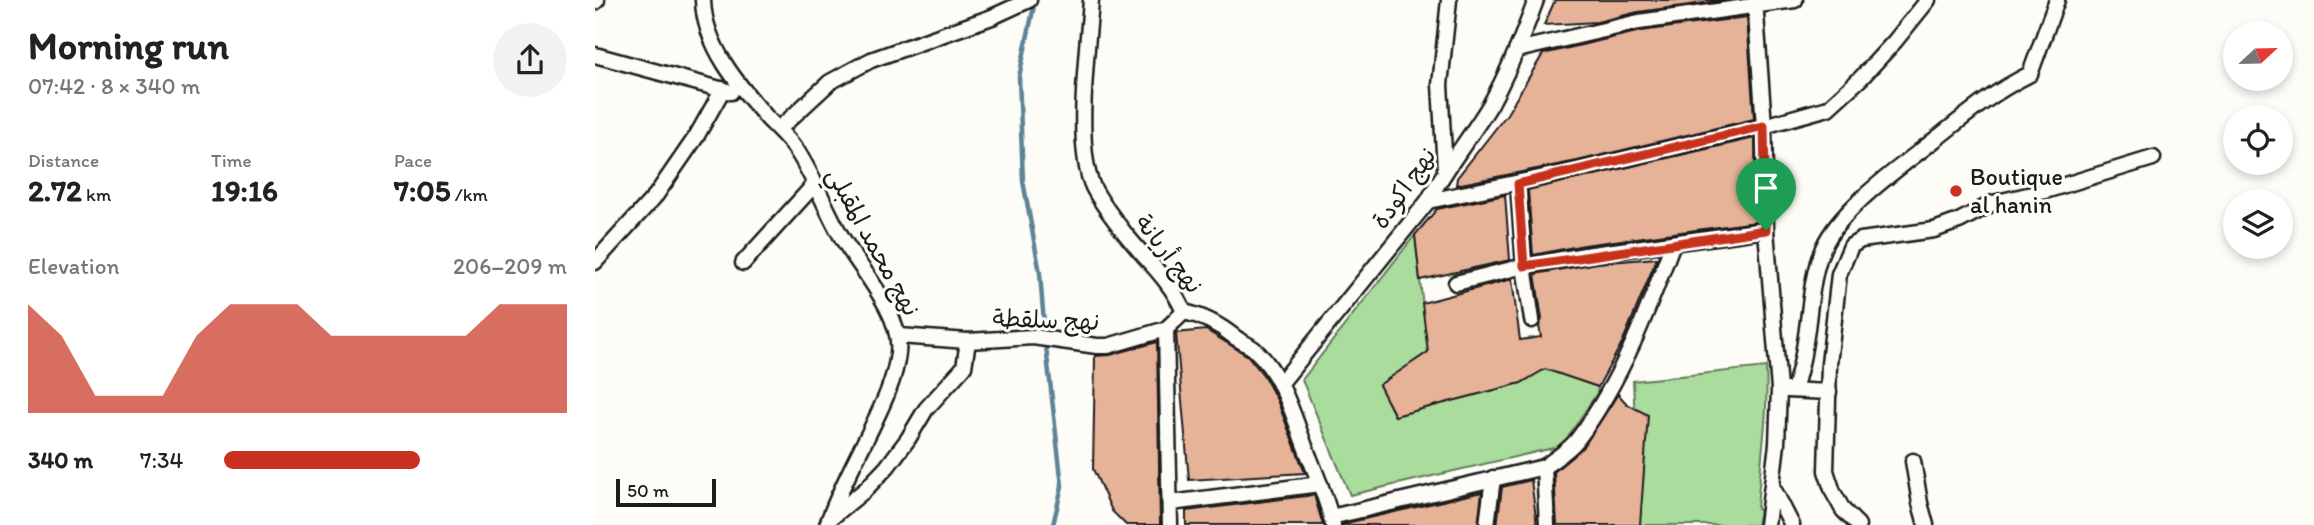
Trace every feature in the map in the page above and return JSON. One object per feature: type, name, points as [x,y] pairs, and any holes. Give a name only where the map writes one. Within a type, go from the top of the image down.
[{"type":"street","name":"نهج محمد المقبلي","points":[[703,0],[708,29],[730,72],[796,150],[842,238],[899,336],[894,374],[886,395],[828,522]]},
{"type":"street","points":[[779,129],[806,107],[814,95],[830,82],[871,60],[992,17],[1030,0]]},
{"type":"street","name":"نهج أريانة","points":[[1091,0],[1084,96],[1085,144],[1090,179],[1101,201],[1122,230],[1178,297],[1184,312],[1198,315],[1222,327],[1245,345],[1252,347],[1269,366],[1280,384],[1332,521]]},
{"type":"street","points":[[1445,169],[1440,85],[1450,0]]},
{"type":"street","name":"نهج اكودة","points":[[1280,384],[1428,201],[1445,169],[1473,132],[1491,102],[1517,50],[1536,0]]},
{"type":"street","points":[[1517,50],[1639,22],[1756,3],[1795,0]]},
{"type":"street","points":[[1428,201],[1518,184],[1764,126],[1828,108],[1861,78],[1928,0]]},
{"type":"street","points":[[1766,525],[1786,390],[1804,349],[1809,304],[1822,250],[1831,233],[1857,204],[1977,104],[2030,74],[2057,0]]},
{"type":"street","points":[[1756,3],[1764,126],[1766,230],[1786,390]]},
{"type":"street","points":[[595,55],[750,97]]},
{"type":"street","points":[[595,262],[656,195],[696,136],[723,89]]},
{"type":"street","points":[[1858,525],[1838,501],[1826,471],[1829,363],[1839,274],[1851,246],[1861,240],[1934,230],[1959,221],[1993,203],[2045,191],[2153,158]]},
{"type":"street","points":[[1518,184],[1524,266],[1532,320]]},
{"type":"street","points":[[743,262],[814,185]]},
{"type":"street","points":[[1456,284],[1524,266],[1766,230]]},
{"type":"street","points":[[1332,521],[1544,467],[1576,441],[1615,377],[1652,300],[1674,243]]},
{"type":"street","name":"نهج سلقطة","points":[[899,336],[968,341],[1033,337],[1108,346],[1166,329],[1184,312]]},
{"type":"street","points":[[1166,329],[1170,525]]},
{"type":"street","points":[[828,522],[887,467],[926,409],[964,368],[968,341]]},
{"type":"street","points":[[1786,390],[1829,392]]},
{"type":"street","points":[[1913,461],[1926,525]]},
{"type":"street","points":[[1544,467],[1547,525]]},
{"type":"street","points":[[1487,525],[1493,478]]},
{"type":"street","points":[[1171,503],[1320,484]]},
{"type":"street","points":[[1773,487],[1792,525]]},
{"type":"green space","points":[[1415,235],[1428,352],[1380,385],[1394,415],[1521,383],[1545,369],[1598,387],[1597,393],[1562,446],[1350,495],[1302,380]]},
{"type":"green space","points":[[1766,367],[1764,438],[1757,509],[1760,510],[1757,525],[1640,525],[1633,381]]},
{"type":"building","points":[[1555,0],[1726,0],[1638,12],[1597,22],[1544,25]]},
{"type":"building","points":[[1747,17],[1754,119],[1577,161],[1456,185],[1457,178],[1507,114],[1543,54],[1641,31]]},
{"type":"building","points":[[1755,138],[1756,222],[1584,245],[1533,255],[1528,190]]},
{"type":"building","points":[[1505,195],[1510,260],[1420,280],[1415,235],[1437,209]]},
{"type":"building","points":[[1657,258],[1623,341],[1598,387],[1545,369],[1521,383],[1395,416],[1379,385],[1428,352],[1422,303],[1512,279],[1520,340],[1541,337],[1539,326],[1542,319],[1535,274],[1598,263]]},
{"type":"building","points":[[1206,330],[1248,356],[1264,376],[1277,400],[1305,473],[1189,480],[1176,333]]},
{"type":"building","points":[[1157,342],[1160,525],[1126,525],[1112,511],[1093,469],[1095,356],[1110,355]]},
{"type":"building","points":[[1618,394],[1627,404],[1648,415],[1640,525],[1557,525],[1554,472],[1584,446]]},
{"type":"building","points":[[1531,480],[1537,525],[1497,525],[1502,487]]},
{"type":"building","points":[[1482,492],[1478,525],[1342,525],[1342,524]]},
{"type":"building","points":[[1314,495],[1323,525],[1186,525],[1186,511]]},
{"type":"waterway","points":[[1035,1],[1019,77],[1023,181],[1040,273],[1062,486],[1053,525]]},
{"type":"place","name":"Boutique al hanin","points":[[1956,191]]},
{"type":"route","points":[[1764,126],[1766,230],[1524,266],[1518,184],[1764,126]]}]
